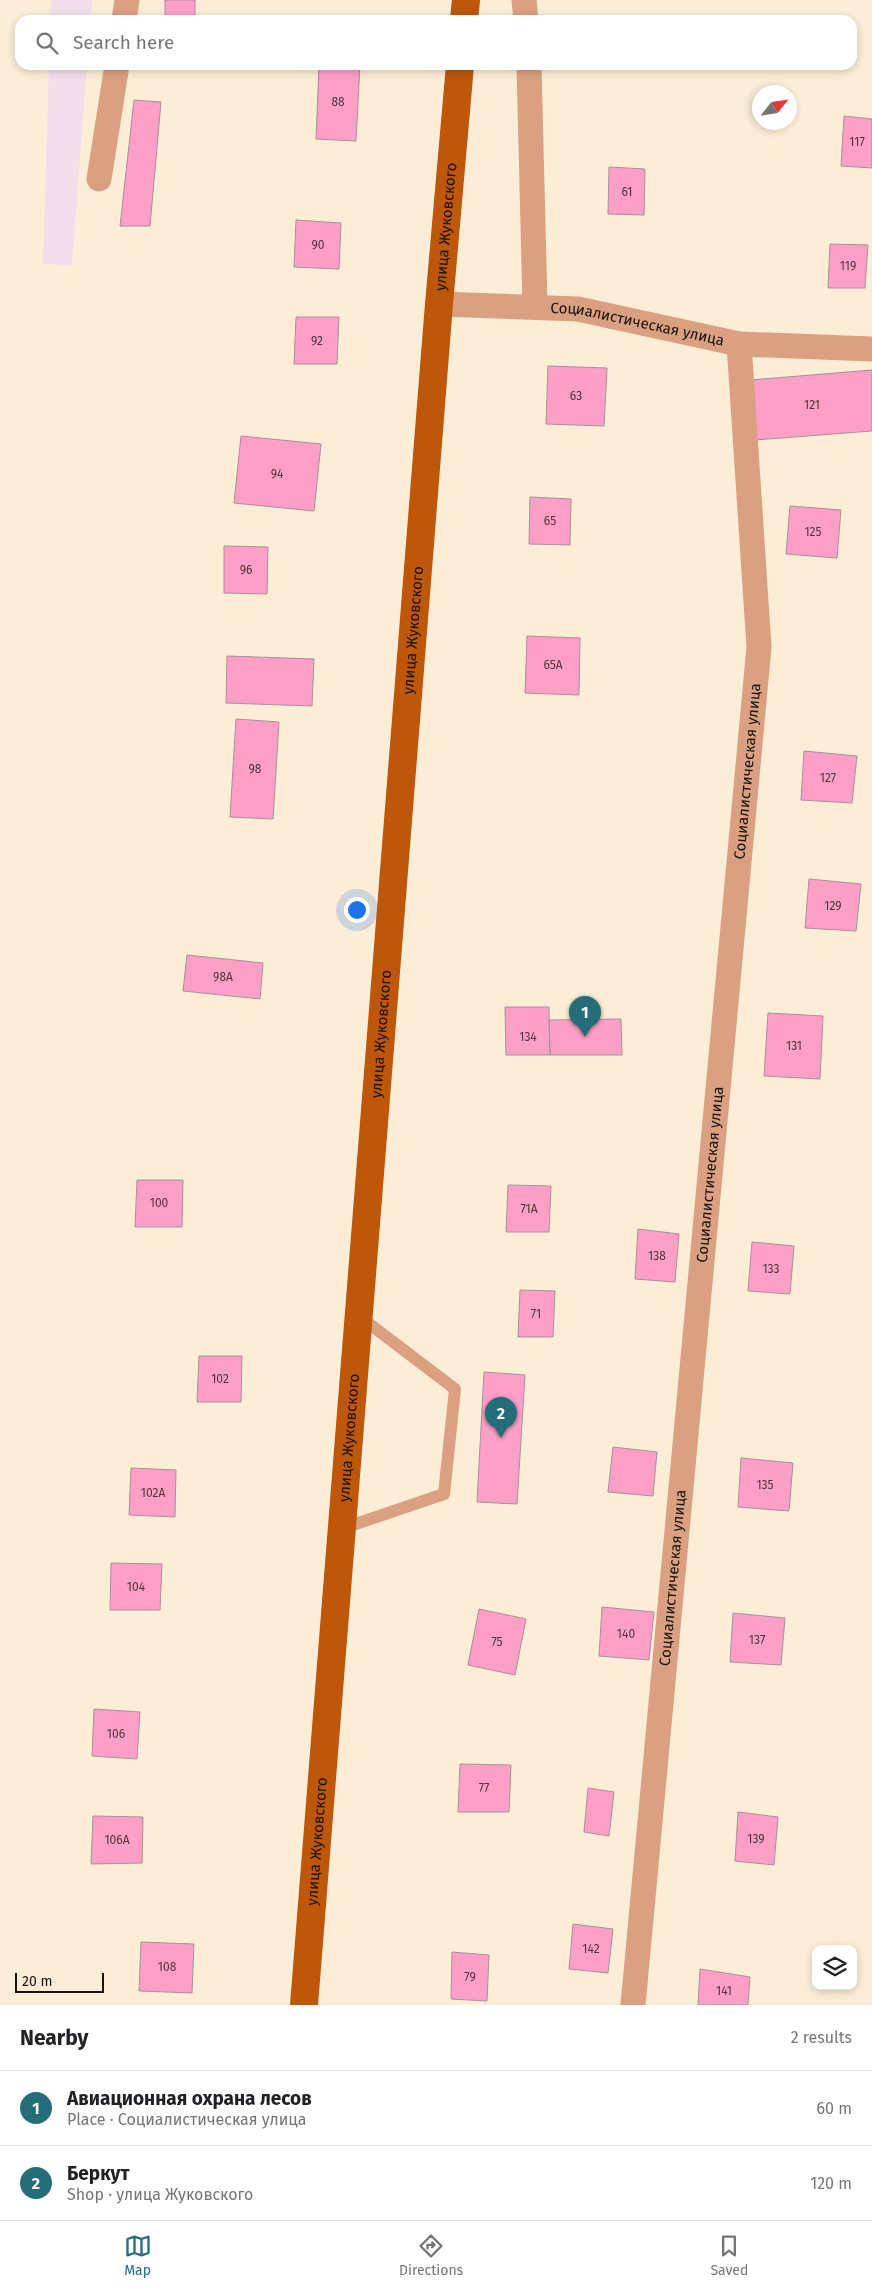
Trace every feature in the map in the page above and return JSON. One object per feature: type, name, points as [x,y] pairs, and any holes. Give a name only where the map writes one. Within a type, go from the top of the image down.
[{"type":"main road","points":[[464,15],[466,0]]},
{"type":"main road","name":"улица Жуковского","points":[[304,2005],[439,304],[460,70]]},
{"type":"street","points":[[125,15],[127,0]]},
{"type":"street","points":[[524,0],[526,15]]},
{"type":"street","points":[[99,179],[116,70]]},
{"type":"street","points":[[529,70],[535,306]]},
{"type":"street","name":"Социалистическая улица","points":[[439,304],[578,309],[739,344],[872,349]]},
{"type":"street","name":"Социалистическая улица","points":[[633,2005],[759,647],[739,344]]},
{"type":"lane","points":[[341,1530],[444,1494],[455,1389],[359,1316]]},
{"type":"shaded area","points":[[51,0],[92,0],[90,15],[51,15]]},
{"type":"shaded area","points":[[49,70],[87,70],[72,265],[43,264]]},
{"type":"building","points":[[165,0],[195,0],[195,15],[165,15]]},
{"type":"building","points":[[319,70],[360,70],[356,141],[316,139]]},
{"type":"building","points":[[134,100],[161,102],[150,226],[120,226]]},
{"type":"building","points":[[844,116],[872,119],[872,168],[841,166]]},
{"type":"building","points":[[609,167],[645,169],[644,215],[608,214]]},
{"type":"building","points":[[296,220],[341,223],[339,269],[294,267]]},
{"type":"building","points":[[830,244],[868,245],[865,288],[828,288]]},
{"type":"building","points":[[296,317],[339,317],[337,364],[294,364]]},
{"type":"building","points":[[548,366],[607,368],[604,426],[546,424]]},
{"type":"building","points":[[872,370],[872,431],[755,440],[750,380]]},
{"type":"building","points":[[241,436],[321,444],[314,511],[234,503]]},
{"type":"building","points":[[530,497],[571,499],[570,545],[529,544]]},
{"type":"building","points":[[790,506],[841,510],[837,558],[786,554]]},
{"type":"building","points":[[224,546],[268,547],[267,594],[224,593]]},
{"type":"building","points":[[527,636],[580,638],[579,695],[525,693]]},
{"type":"building","points":[[227,656],[314,659],[312,706],[226,703]]},
{"type":"building","points":[[236,719],[279,722],[273,819],[230,817]]},
{"type":"building","points":[[804,751],[857,756],[852,803],[801,800]]},
{"type":"building","points":[[809,879],[861,884],[856,931],[805,928]]},
{"type":"building","points":[[187,955],[263,963],[260,999],[183,991]]},
{"type":"building","points":[[505,1007],[549,1007],[550,1055],[506,1055]]},
{"type":"building","points":[[768,1013],[823,1016],[820,1079],[764,1076]]},
{"type":"building","points":[[621,1019],[622,1055],[550,1055],[549,1020]]},
{"type":"building","points":[[137,1180],[183,1180],[182,1227],[135,1227]]},
{"type":"building","points":[[508,1185],[551,1186],[549,1232],[506,1232]]},
{"type":"building","points":[[638,1229],[679,1234],[675,1282],[635,1279]]},
{"type":"building","points":[[752,1242],[794,1246],[790,1294],[748,1291]]},
{"type":"building","points":[[520,1290],[555,1291],[553,1337],[518,1337]]},
{"type":"building","points":[[199,1356],[242,1356],[241,1402],[197,1402]]},
{"type":"building","points":[[484,1372],[525,1375],[517,1504],[477,1502]]},
{"type":"building","points":[[613,1447],[657,1452],[653,1496],[608,1492]]},
{"type":"building","points":[[741,1458],[793,1463],[789,1511],[738,1507]]},
{"type":"building","points":[[131,1468],[176,1470],[175,1517],[129,1515]]},
{"type":"building","points":[[111,1563],[162,1564],[160,1610],[110,1610]]},
{"type":"building","points":[[602,1607],[654,1612],[649,1660],[599,1656]]},
{"type":"building","points":[[479,1609],[526,1619],[515,1675],[468,1665]]},
{"type":"building","points":[[733,1613],[785,1618],[781,1665],[730,1662]]},
{"type":"building","points":[[94,1709],[140,1712],[137,1759],[92,1756]]},
{"type":"building","points":[[460,1764],[511,1765],[509,1812],[458,1812]]},
{"type":"building","points":[[588,1788],[614,1792],[609,1836],[584,1832]]},
{"type":"building","points":[[738,1812],[778,1817],[774,1865],[735,1861]]},
{"type":"building","points":[[93,1816],[143,1817],[142,1863],[91,1864]]},
{"type":"building","points":[[573,1924],[613,1929],[608,1973],[569,1969]]},
{"type":"building","points":[[141,1942],[194,1944],[192,1993],[139,1991]]},
{"type":"building","points":[[452,1952],[489,1955],[487,2001],[451,1999]]},
{"type":"building","points":[[700,1969],[750,1977],[748,2005],[698,2005]]},
{"type":"place","name":"Авиационная охрана лесов","points":[[585,1037]]},
{"type":"place","name":"Беркут","points":[[501,1438]]}]
